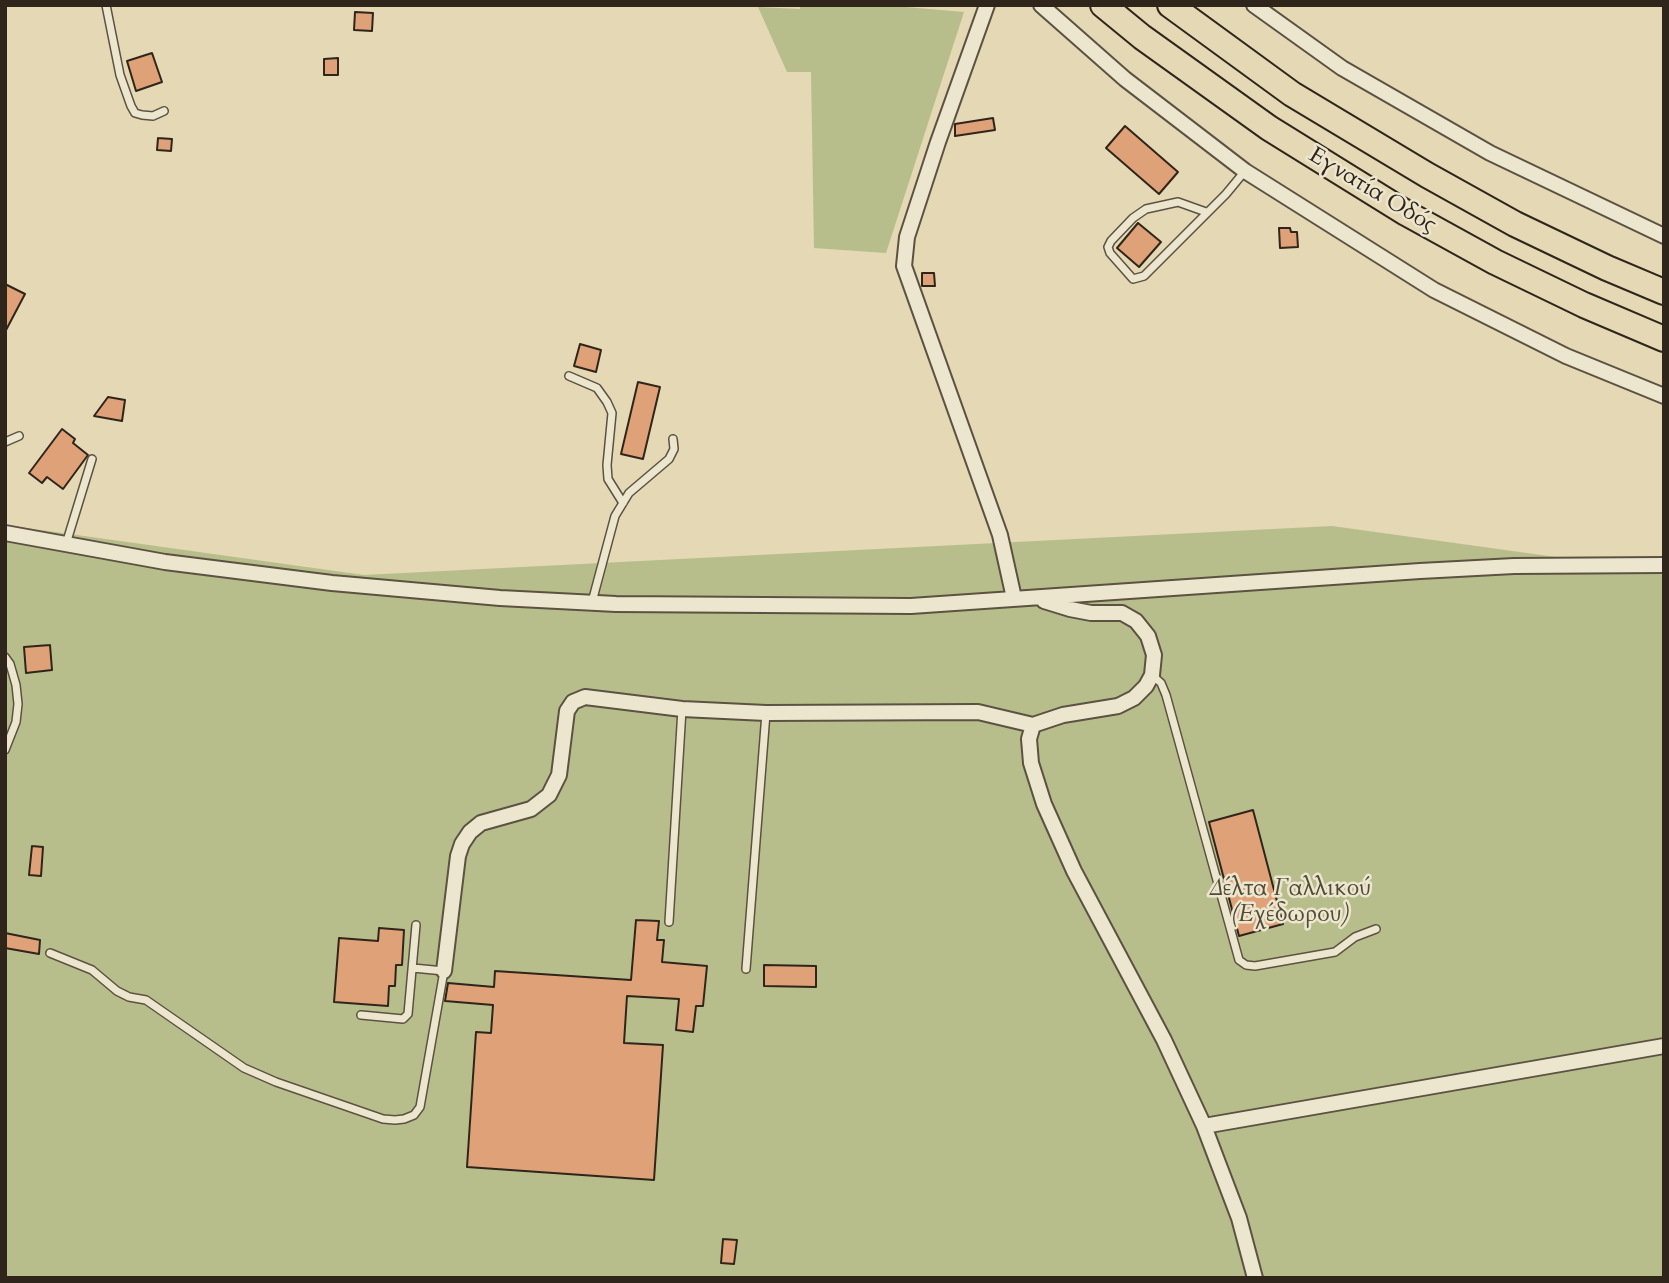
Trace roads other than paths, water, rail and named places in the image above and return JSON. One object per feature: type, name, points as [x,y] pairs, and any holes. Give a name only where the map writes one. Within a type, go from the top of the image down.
[{"type":"highway","name":"Εγνατία Οδός","points":[[1103,5],[1142,37],[1269,128],[1406,213],[1495,262],[1584,305],[1664,339]]},
{"type":"highway","name":"Εγνατία Οδός","points":[[1170,5],[1292,94],[1427,176],[1515,224],[1664,292]]},
{"type":"street","points":[[987,5],[907,237],[904,265],[1000,536],[1014,598]]},
{"type":"street","points":[[1041,5],[1125,79],[1245,171],[1434,290],[1566,356],[1664,396]]},
{"type":"street","points":[[1254,5],[1342,68],[1490,153],[1664,236]]},
{"type":"street","points":[[5,534],[165,562],[332,583],[591,603],[911,606],[1514,566],[1664,565]]},
{"type":"street","points":[[444,971],[458,856],[462,844],[470,832],[481,823],[531,809],[549,795],[559,775],[564,723],[573,702],[585,697],[598,697],[682,709],[766,713],[978,712],[1033,725],[1063,715],[1118,706],[1134,698],[1146,686],[1152,675],[1154,655],[1148,636],[1136,621],[1122,613],[1091,613],[1035,597]]},
{"type":"street","points":[[1033,725],[1029,739],[1031,763],[1044,804],[1074,871],[1164,1040],[1204,1126],[1239,1218],[1255,1278]]},
{"type":"street","points":[[1204,1126],[1664,1046]]},
{"type":"lane","points":[[106,5],[120,75],[131,106],[135,113],[142,115],[153,116],[164,111]]},
{"type":"lane","points":[[1206,212],[1178,202],[1146,209],[1133,218],[1111,241],[1108,247],[1110,253],[1129,276],[1138,279],[1226,194],[1245,171]]},
{"type":"lane","points":[[569,376],[597,387],[607,402],[612,414],[608,480],[623,503]]},
{"type":"lane","points":[[5,442],[19,436]]},
{"type":"lane","points":[[591,603],[615,516],[629,493],[669,459],[674,449],[673,439]]},
{"type":"lane","points":[[66,544],[92,459]]},
{"type":"lane","points":[[5,657],[16,685],[18,704],[16,722],[5,750]]},
{"type":"lane","points":[[1152,675],[1161,683],[1166,695],[1239,960],[1246,965],[1255,966],[1335,952],[1355,937],[1376,929]]},
{"type":"lane","points":[[669,922],[682,709]]},
{"type":"lane","points":[[746,969],[766,713]]},
{"type":"lane","points":[[361,1015],[402,1018],[408,1014],[416,925]]},
{"type":"lane","points":[[50,953],[92,970],[117,991],[129,997],[146,1000],[244,1068],[276,1082],[383,1119],[395,1120],[414,1115],[420,1107],[444,971],[413,968]]},
{"type":"park label","name":"Δέλτα Γαλλικού (Εχέδωρου)","points":[[1290,903]]}]
